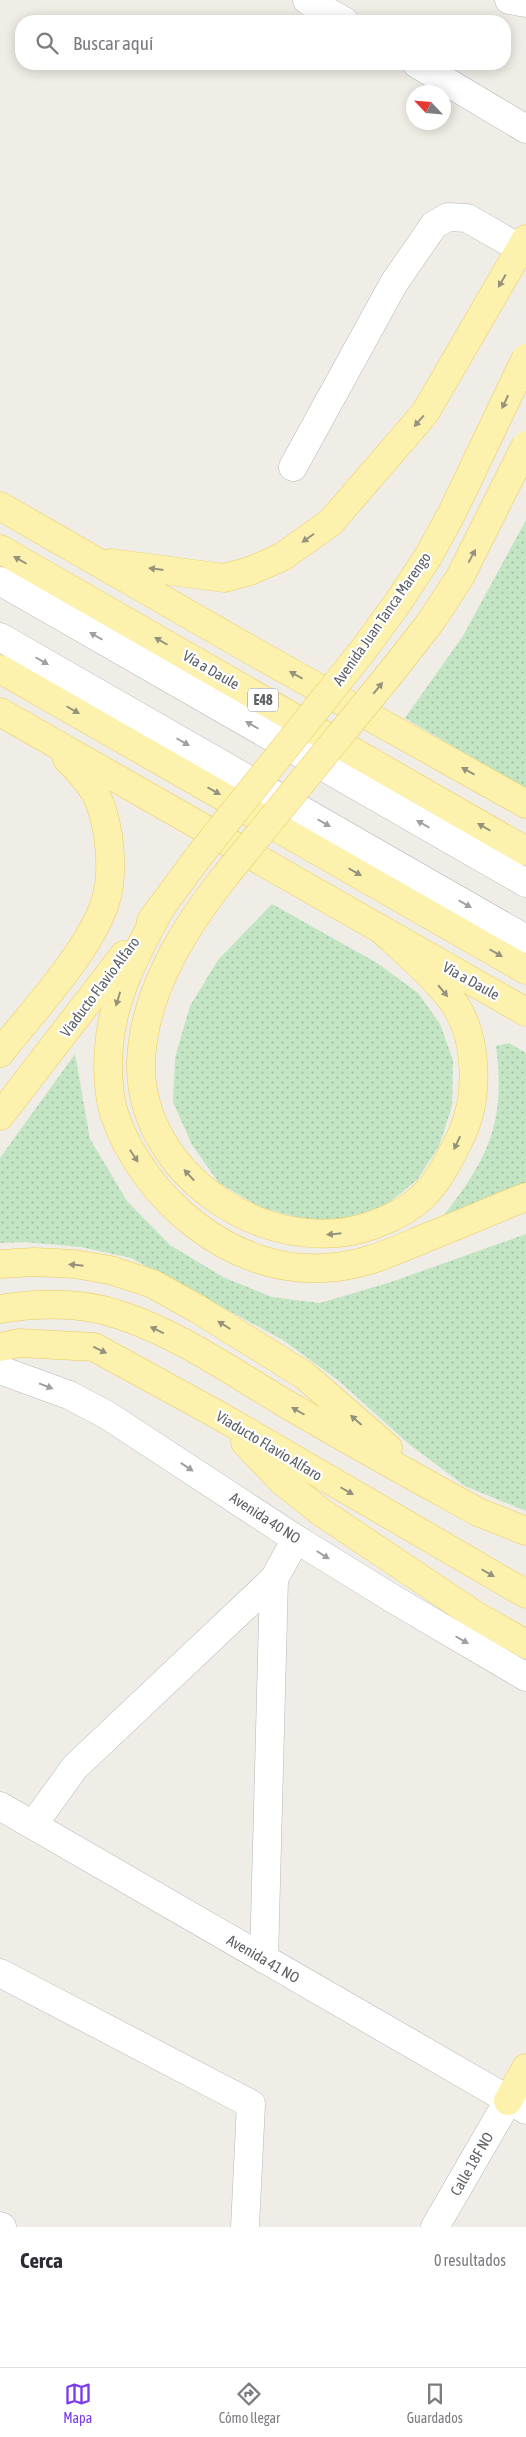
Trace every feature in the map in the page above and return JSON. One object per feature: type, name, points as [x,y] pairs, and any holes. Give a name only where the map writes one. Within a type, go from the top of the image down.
[{"type":"main road","points":[[99,561],[224,578],[250,571],[282,557],[331,522],[425,413],[523,244]]},
{"type":"main road","name":"Avenida Juan Tanca Marengo","points":[[199,856],[364,649],[399,601],[429,555],[452,513],[526,358]]},
{"type":"main road","points":[[384,932],[431,976],[455,1005],[469,1038],[474,1066],[474,1091],[468,1122],[450,1158],[426,1193],[393,1218],[359,1230],[327,1235],[290,1232],[256,1222],[226,1207],[199,1185],[176,1161],[156,1129],[146,1100],[141,1064],[146,1025],[157,989],[198,911],[432,620],[460,577],[526,445]]},
{"type":"main road","name":"E48","points":[[0,506],[99,561],[248,649],[526,804]]},
{"type":"main road","name":"Vía a Daule","points":[[0,549],[526,851]]},
{"type":"main road","points":[[0,669],[526,970]]},
{"type":"main road","name":"Vía a Daule","points":[[0,712],[526,1012]]},
{"type":"main road","points":[[0,1053],[40,1003],[95,927],[106,901],[110,872],[110,848],[99,801],[88,779],[44,737]]},
{"type":"main road","name":"Viaducto Flavio Alfaro","points":[[0,1116],[199,856]]},
{"type":"main road","points":[[161,908],[132,963],[117,998],[110,1038],[110,1079],[114,1113],[127,1145],[146,1174],[181,1213],[215,1238],[246,1254],[282,1266],[323,1269],[366,1263],[526,1197]]},
{"type":"main road","points":[[0,1264],[34,1262],[75,1264],[110,1270],[153,1284],[196,1308],[304,1375],[432,1486]]},
{"type":"main road","points":[[0,1309],[38,1306],[88,1308],[118,1314],[147,1325],[202,1354],[478,1512],[526,1531]]},
{"type":"main road","name":"Viaducto Flavio Alfaro","points":[[0,1347],[19,1343],[94,1347],[220,1416],[526,1594]]},
{"type":"main road","points":[[220,1416],[282,1481],[322,1512],[475,1615],[526,1644]]},
{"type":"main road","points":[[518,2096],[526,2068]]},
{"type":"street","points":[[307,0],[333,15]]},
{"type":"street","points":[[508,0],[526,3]]},
{"type":"street","points":[[427,70],[526,129]]},
{"type":"street","points":[[292,467],[394,283],[434,225],[448,217],[467,218],[523,244]]},
{"type":"street","name":"Vía a Daule","points":[[0,581],[526,883]]},
{"type":"street","points":[[0,637],[526,939]]},
{"type":"street","name":"Avenida 40 NO","points":[[0,1370],[69,1395],[107,1415],[296,1539],[526,1677]]},
{"type":"street","points":[[33,1825],[75,1767],[274,1579],[296,1539]]},
{"type":"street","points":[[264,1959],[274,1579]]},
{"type":"street","name":"Avenida 41 NO","points":[[0,1806],[264,1959],[518,2096]]},
{"type":"street","points":[[0,1973],[251,2104],[245,2227]]},
{"type":"street","name":"Calle 18F NO","points":[[435,2227],[518,2096]]},
{"type":"green space","points":[[526,520],[526,789],[405,718],[463,636]]},
{"type":"green space","points":[[272,904],[377,963],[418,993],[440,1024],[453,1060],[452,1106],[439,1146],[417,1180],[386,1205],[348,1218],[307,1220],[260,1207],[219,1183],[192,1145],[173,1102],[175,1058],[190,1006],[218,960]]},
{"type":"green space","points":[[509,1043],[526,1053],[526,1186],[443,1216],[472,1176],[491,1137],[496,1117],[498,1096],[496,1046]]},
{"type":"green space","points":[[75,1054],[90,1139],[127,1201],[170,1245],[223,1277],[272,1297],[320,1303],[391,1282],[526,1234],[526,1511],[465,1486],[409,1444],[339,1381],[283,1340],[131,1258],[81,1247],[25,1242],[0,1243],[0,1158]]}]
